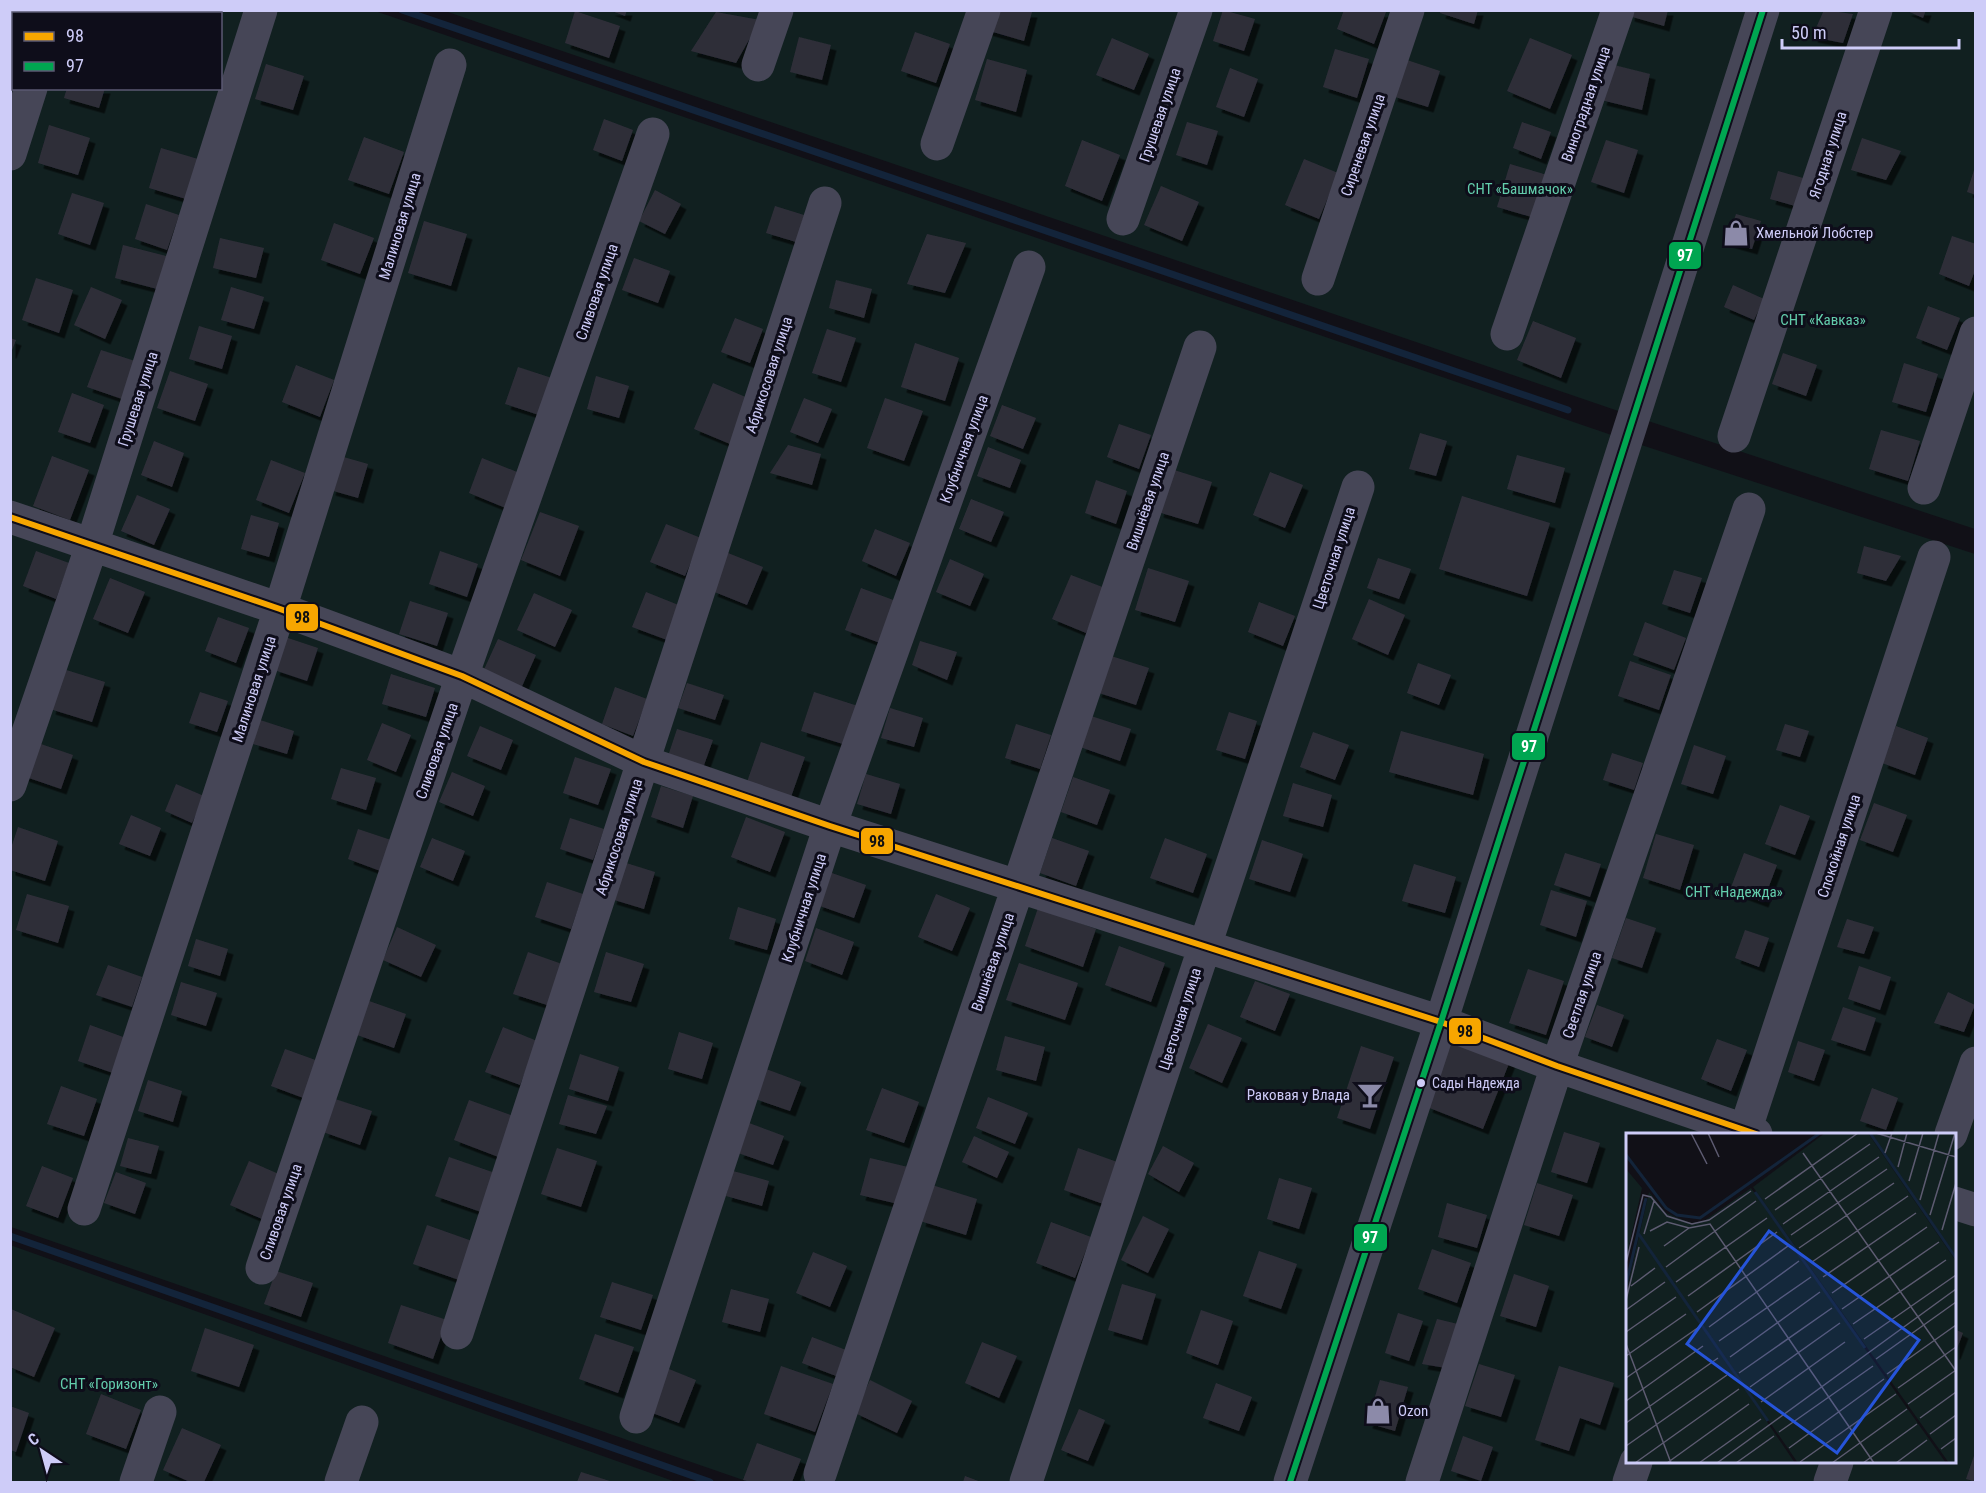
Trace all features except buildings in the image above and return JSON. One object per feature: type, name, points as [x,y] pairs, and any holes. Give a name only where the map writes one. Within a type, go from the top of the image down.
[{"type":"street","name":"Грушевая улица","points":[[10,785],[92,545],[261,10]]},
{"type":"street","points":[[758,65],[777,10]]},
{"type":"street","points":[[937,144],[984,10]]},
{"type":"street","name":"Грушевая улица","points":[[1123,219],[1196,10]]},
{"type":"street","name":"Сиреневая улица","points":[[1318,279],[1408,10]]},
{"type":"street","name":"Виноградная улица","points":[[1507,334],[1618,10]]},
{"type":"street","points":[[1290,1482],[1441,1022],[1763,10]]},
{"type":"street","name":"Ягодная улица","points":[[1734,436],[1876,10]]},
{"type":"street","name":"Малиновая улица","points":[[84,1209],[280,609],[450,65]]},
{"type":"street","points":[[10,154],[30,90]]},
{"type":"street","name":"Сливовая улица","points":[[262,1268],[462,676],[653,134]]},
{"type":"street","name":"Абрикосовая улица","points":[[457,1333],[825,203]]},
{"type":"street","name":"Клубничная улица","points":[[636,1417],[830,826],[1029,267]]},
{"type":"street","points":[[1924,488],[1976,333]]},
{"type":"street","name":"Вишнёвая улица","points":[[820,1474],[1200,347]]},
{"type":"street","name":"Цветочная улица","points":[[1026,1482],[1358,487]]},
{"type":"street","name":"Светлая улица","points":[[1422,1482],[1557,1066],[1749,509]]},
{"type":"street","points":[[10,517],[280,609],[462,676],[644,762],[830,826],[1204,948],[1441,1022],[1557,1066],[1748,1133]]},
{"type":"street","name":"Спокойная улица","points":[[1748,1133],[1934,557]]},
{"type":"street","points":[[1951,1133],[1976,1063]]},
{"type":"street","points":[[1956,1204],[1976,1210]]},
{"type":"street","points":[[136,1482],[160,1412]]},
{"type":"street","points":[[341,1482],[362,1422]]},
{"type":"street","points":[[1629,1482],[1634,1463]]},
{"type":"street","points":[[1830,1482],[1836,1463]]},
{"type":"green space","name":"СНТ «Надежда»","points":[[11,11],[375,11],[1626,440],[1975,554],[1975,1482],[749,1482],[11,1227]]},
{"type":"green space","name":"СНТ «Башмачок»","points":[[445,11],[1975,11],[1975,529],[1633,416]]},
{"type":"green space","name":"СНТ «Горизонт»","points":[[10,1245],[597,1454],[676,1482],[11,1482]]},
{"type":"waterway","points":[[402,10],[1568,410]]},
{"type":"waterway","points":[[10,1236],[710,1482]]},
{"type":"transit line","name":"97","points":[[1290,1482],[1441,1022],[1763,10]]},
{"type":"transit line","name":"98","points":[[10,517],[280,609],[462,676],[644,762],[830,826],[1441,1022],[1557,1066],[1753,1133]]},
{"type":"place","name":"Хмельной Лобстер","points":[[1736,233]]},
{"type":"place","name":"Сады Надежда","points":[[1421,1083]]},
{"type":"place","name":"Раковая у Влада","points":[[1370,1095]]},
{"type":"place","name":"Ozon","points":[[1378,1411]]},
{"type":"park label","name":"СНТ «Кавказ»","points":[[1823,320]]}]
